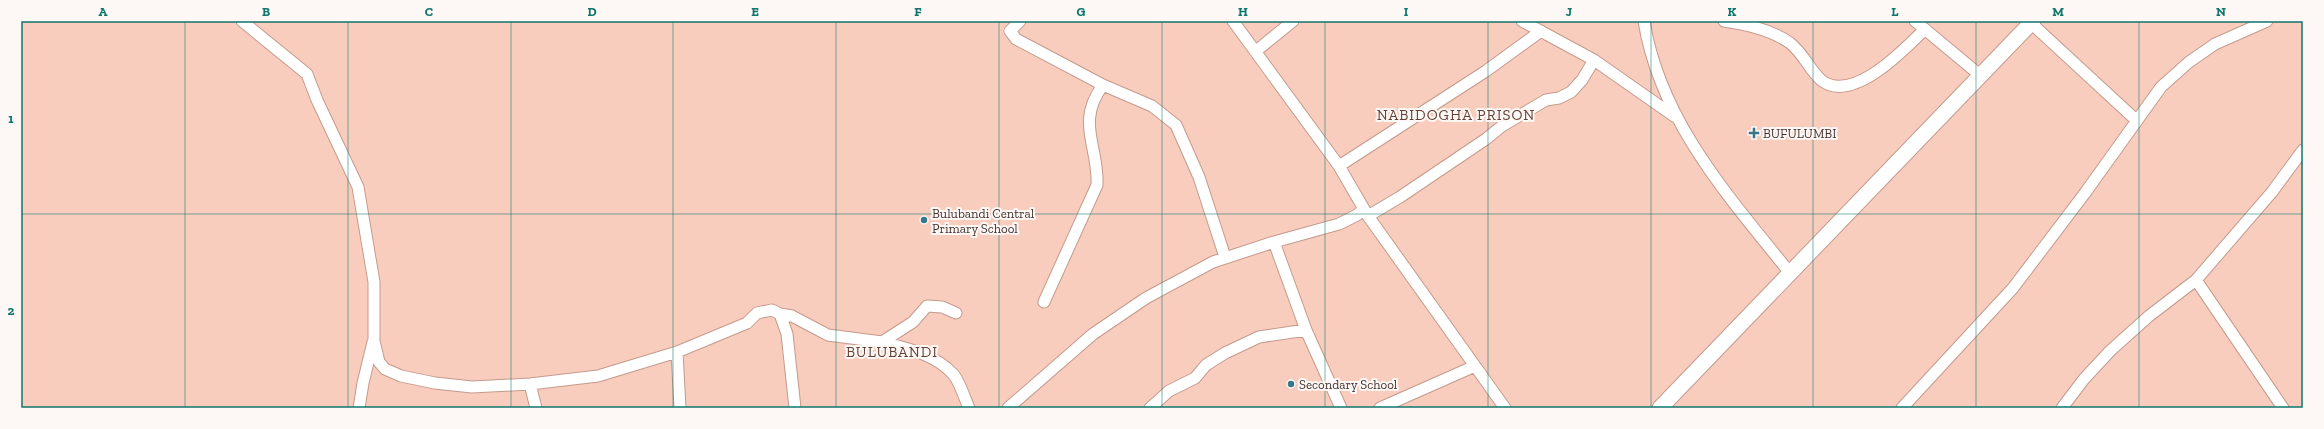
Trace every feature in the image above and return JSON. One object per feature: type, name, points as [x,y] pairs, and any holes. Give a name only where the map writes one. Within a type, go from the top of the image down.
[{"type":"main road","points":[[1660,408],[2032,22]]},
{"type":"street","points":[[242,21],[307,74],[316,100],[358,187],[374,282],[374,341],[379,362],[385,369],[401,376],[435,383],[472,387],[530,384],[598,376],[677,352],[747,324],[757,313],[772,310],[780,314],[792,316],[828,335],[882,342],[913,349],[937,362],[954,374],[969,408]]},
{"type":"street","points":[[1020,21],[1010,31],[1016,39],[1103,85],[1152,106],[1176,125],[1199,177],[1225,257]]},
{"type":"street","points":[[1233,21],[1339,166],[1366,212],[1506,408]]},
{"type":"street","points":[[1256,51],[1293,21]]},
{"type":"street","points":[[1522,21],[1594,60],[1676,118]]},
{"type":"street","points":[[1644,21],[1649,50],[1661,86],[1676,118],[1714,178],[1790,273]]},
{"type":"street","points":[[1724,21],[1766,32],[1789,43],[1822,80],[1851,86],[1861,82],[1902,52],[1925,29]]},
{"type":"street","points":[[1915,21],[1981,76]]},
{"type":"street","points":[[1902,408],[2013,288],[2085,193],[2161,87],[2189,62],[2215,44],[2267,21]]},
{"type":"street","points":[[2032,22],[2136,120]]},
{"type":"street","points":[[1339,166],[1486,71],[1541,31]]},
{"type":"street","points":[[1008,408],[1093,334],[1146,298],[1225,257],[1339,224],[1400,197],[1486,139],[1502,126],[1546,100],[1559,98],[1571,92],[1582,80],[1594,60]]},
{"type":"street","points":[[1044,302],[1097,185],[1098,171],[1088,134],[1092,104],[1103,85]]},
{"type":"street","points":[[2062,408],[2084,379],[2110,351],[2149,316],[2196,280],[2272,192],[2303,150]]},
{"type":"street","points":[[1274,242],[1306,330],[1341,408]]},
{"type":"street","points":[[2196,280],[2283,408]]},
{"type":"street","points":[[882,342],[913,322],[926,306],[942,307],[956,313]]},
{"type":"street","points":[[780,314],[787,334],[795,408]]},
{"type":"street","points":[[1150,408],[1169,392],[1195,378],[1206,365],[1225,353],[1259,337],[1306,330]]},
{"type":"street","points":[[359,408],[363,383],[374,341]]},
{"type":"street","points":[[677,352],[680,408]]},
{"type":"street","points":[[1380,408],[1475,366]]},
{"type":"street","points":[[530,384],[536,408]]},
{"type":"place","name":"BUFULUMBI","points":[[1754,133]]},
{"type":"place","name":"Bulubandi Central Primary School","points":[[924,220]]},
{"type":"place","name":"Secondary School","points":[[1291,384]]},
{"type":"district","name":"NABIDOGHA PRISON","points":[[1456,115]]},
{"type":"district","name":"BULUBANDI","points":[[892,352]]}]
